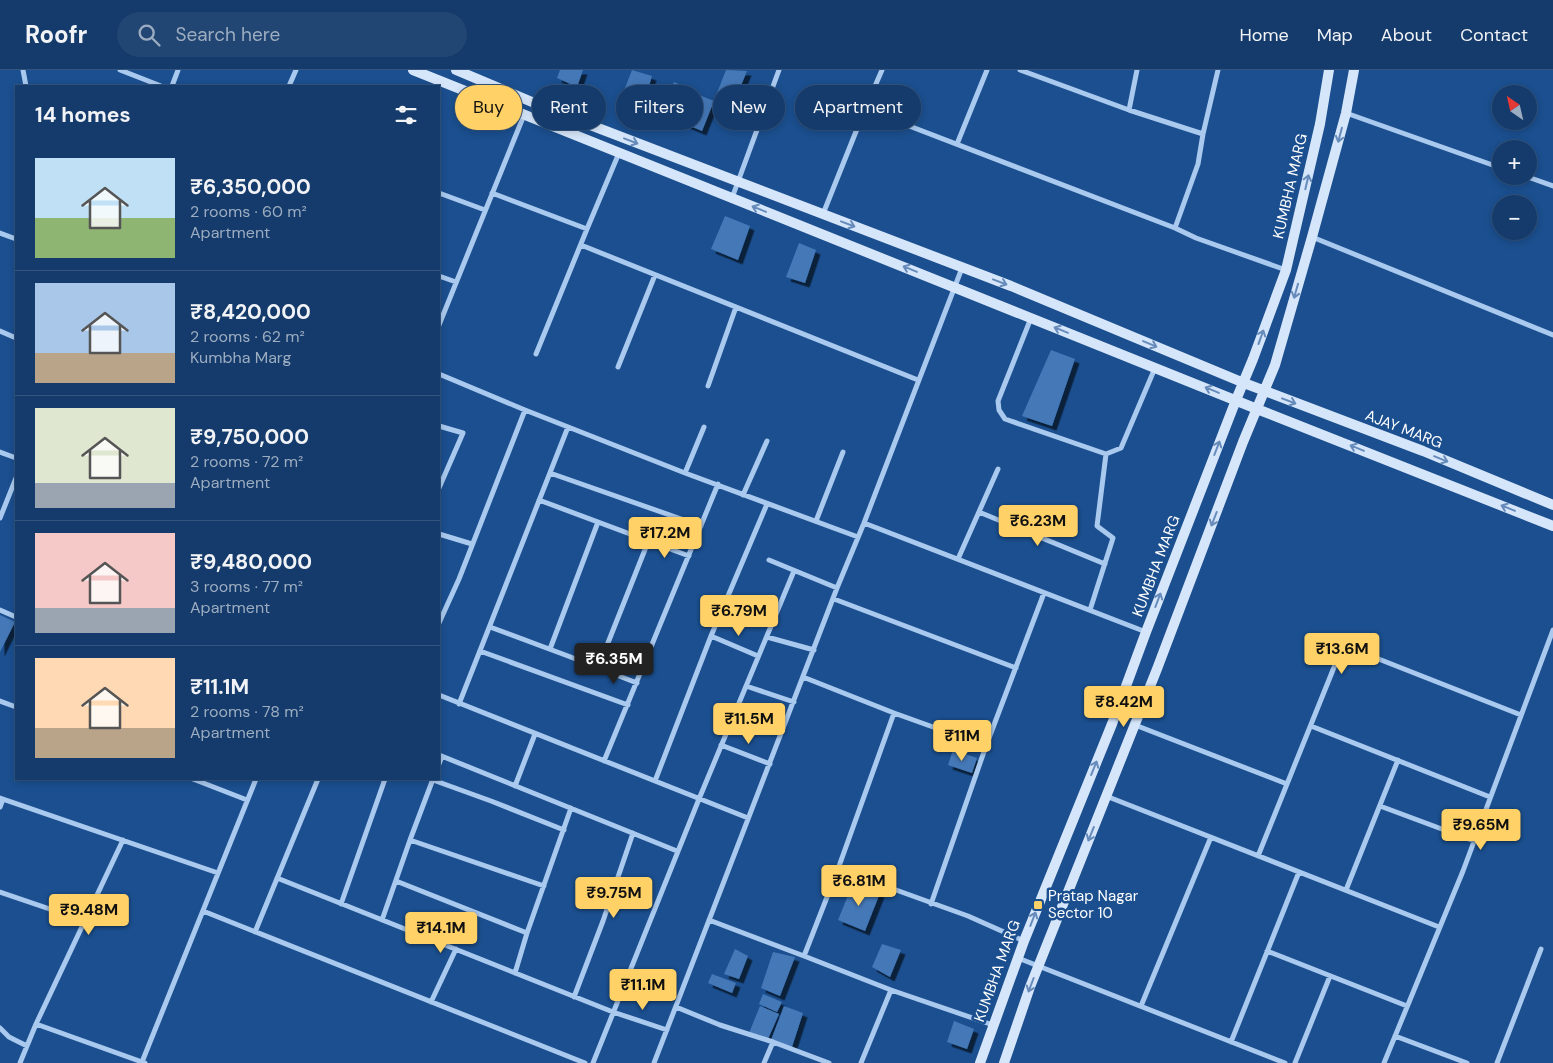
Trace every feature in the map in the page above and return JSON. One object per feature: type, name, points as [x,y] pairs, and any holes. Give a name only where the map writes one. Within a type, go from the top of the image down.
[{"type":"street","points":[[23,70],[26,85]]},
{"type":"street","points":[[120,70],[158,85]]},
{"type":"street","points":[[172,85],[178,70]]},
{"type":"street","points":[[289,85],[296,70]]},
{"type":"street","points":[[412,70],[1553,526]]},
{"type":"street","name":"AJAY MARG","points":[[456,70],[551,110],[1020,290],[1244,383],[1423,451],[1553,505]]},
{"type":"street","points":[[732,198],[779,70]]},
{"type":"street","points":[[875,85],[882,70]]},
{"type":"street","points":[[957,144],[987,70]]},
{"type":"street","points":[[1020,70],[1129,110],[1203,134]]},
{"type":"street","points":[[1129,110],[1137,70]]},
{"type":"street","points":[[1175,228],[1198,164],[1218,70]]},
{"type":"street","name":"KUMBHA MARG","points":[[980,1063],[1024,941],[1112,724],[1286,270],[1320,124],[1330,70]]},
{"type":"street","points":[[1005,1062],[1038,966],[1275,365],[1346,113],[1354,70]]},
{"type":"street","points":[[1346,113],[1492,165]]},
{"type":"street","points":[[440,322],[524,115]]},
{"type":"street","points":[[823,214],[856,130]]},
{"type":"street","points":[[920,130],[1175,228],[1196,238],[1286,270]]},
{"type":"street","points":[[536,354],[619,153]]},
{"type":"street","points":[[1537,180],[1553,186]]},
{"type":"street","points":[[440,193],[485,210]]},
{"type":"street","points":[[492,193],[587,230]]},
{"type":"street","points":[[0,233],[15,239]]},
{"type":"street","points":[[1312,237],[1553,335]]},
{"type":"street","points":[[581,245],[918,380]]},
{"type":"street","points":[[654,1063],[962,268]]},
{"type":"street","points":[[618,367],[655,275]]},
{"type":"street","points":[[440,276],[456,282]]},
{"type":"street","points":[[708,386],[736,307]]},
{"type":"street","points":[[1031,318],[998,401],[999,410],[1004,419],[1106,454],[1121,448],[1155,368]]},
{"type":"street","points":[[0,331],[15,338]]},
{"type":"street","points":[[440,374],[685,473],[858,537]]},
{"type":"street","points":[[440,621],[525,410]]},
{"type":"street","points":[[440,426],[463,433],[440,486]]},
{"type":"street","points":[[459,704],[568,427]]},
{"type":"street","points":[[685,473],[704,427]]},
{"type":"street","points":[[743,495],[767,441]]},
{"type":"street","points":[[0,452],[15,458]]},
{"type":"street","points":[[816,521],[843,452]]},
{"type":"street","points":[[1090,610],[1113,538],[1098,526],[1106,454]]},
{"type":"street","points":[[958,559],[998,470]]},
{"type":"street","points":[[550,473],[701,526]]},
{"type":"street","points":[[0,518],[15,480]]},
{"type":"street","points":[[604,761],[718,484]]},
{"type":"street","points":[[539,500],[689,556]]},
{"type":"street","points":[[655,781],[711,636],[767,504]]},
{"type":"street","points":[[979,512],[1105,564]]},
{"type":"street","points":[[550,649],[598,522]]},
{"type":"street","points":[[864,522],[1146,632]]},
{"type":"street","points":[[440,534],[472,544]]},
{"type":"street","points":[[598,668],[648,542]]},
{"type":"street","points":[[769,560],[838,588]]},
{"type":"street","points":[[593,1063],[677,851],[794,571]]},
{"type":"street","points":[[931,904],[986,746],[1044,593]]},
{"type":"street","points":[[834,598],[1016,668]]},
{"type":"street","points":[[0,610],[15,617]]},
{"type":"street","points":[[490,627],[637,684]]},
{"type":"street","points":[[1384,1063],[1474,841],[1552,638],[1553,630]]},
{"type":"street","points":[[711,636],[758,656]]},
{"type":"street","points":[[766,637],[814,650]]},
{"type":"street","points":[[1258,856],[1343,645],[1521,715]]},
{"type":"street","points":[[480,650],[628,706]]},
{"type":"street","points":[[804,676],[894,713],[986,746]]},
{"type":"street","points":[[746,686],[794,702]]},
{"type":"street","points":[[440,695],[748,818]]},
{"type":"street","points":[[0,701],[15,707]]},
{"type":"street","points":[[804,956],[838,869],[894,713]]},
{"type":"street","points":[[1135,724],[1287,784]]},
{"type":"street","points":[[1311,726],[1490,797]]},
{"type":"street","points":[[515,786],[536,734]]},
{"type":"street","points":[[721,745],[770,764]]},
{"type":"street","points":[[440,756],[677,851]]},
{"type":"street","points":[[1346,890],[1398,760]]},
{"type":"street","points":[[197,780],[247,800]]},
{"type":"street","points":[[36,1024],[144,1062],[256,780]]},
{"type":"street","points":[[255,932],[318,780]]},
{"type":"street","points":[[341,904],[385,780]]},
{"type":"street","points":[[382,920],[433,780]]},
{"type":"street","points":[[436,780],[564,830]]},
{"type":"street","points":[[1106,796],[1439,927]]},
{"type":"street","points":[[0,807],[2,798],[218,873]]},
{"type":"street","points":[[1380,806],[1474,841]]},
{"type":"street","points":[[515,973],[571,808]]},
{"type":"street","points":[[574,997],[603,921],[633,833]]},
{"type":"street","points":[[1141,1006],[1211,837]]},
{"type":"street","points":[[20,1063],[36,1024],[123,840]]},
{"type":"street","points":[[410,840],[544,886]]},
{"type":"street","points":[[838,869],[968,916],[1024,941]]},
{"type":"street","points":[[1231,1042],[1299,872]]},
{"type":"street","points":[[277,878],[574,997],[667,1030]]},
{"type":"street","points":[[396,881],[527,933]]},
{"type":"street","points":[[0,892],[85,921]]},
{"type":"street","points":[[203,911],[585,1063]]},
{"type":"street","points":[[709,920],[891,990],[993,1025]]},
{"type":"street","points":[[431,1002],[456,949]]},
{"type":"street","points":[[1497,1063],[1541,949]]},
{"type":"street","points":[[1267,951],[1407,1006]]},
{"type":"street","points":[[1018,958],[1285,1063]]},
{"type":"street","points":[[1295,1063],[1330,976]]},
{"type":"street","points":[[861,1063],[891,990]]},
{"type":"street","points":[[676,1006],[720,1024],[829,1063]]},
{"type":"street","points":[[0,1028],[8,1036],[27,1046]]},
{"type":"street","points":[[1395,1036],[1468,1063]]},
{"type":"street","points":[[764,1063],[773,1042]]},
{"type":"street","points":[[1267,1063],[1269,1057]]},
{"type":"building","points":[[560,70],[583,70],[578,85],[573,85],[557,78]]},
{"type":"building","points":[[632,70],[652,76],[649,85],[626,85]]},
{"type":"building","points":[[726,70],[747,71],[741,85],[720,85]]},
{"type":"building","points":[[703,97],[713,101],[703,128]]},
{"type":"building","points":[[725,216],[750,226],[738,260],[711,249]]},
{"type":"building","points":[[799,243],[816,250],[805,283],[786,277]]},
{"type":"building","points":[[1051,350],[1075,359],[1052,426],[1022,416]]},
{"type":"building","points":[[0,615],[15,622],[0,652]]},
{"type":"building","points":[[953,750],[977,758],[972,773],[948,765]]},
{"type":"building","points":[[853,883],[880,893],[865,931],[838,920]]},
{"type":"building","points":[[882,944],[901,950],[890,977],[872,967]]},
{"type":"building","points":[[735,949],[748,956],[739,979],[724,974]]},
{"type":"building","points":[[773,952],[795,957],[780,996],[761,988]]},
{"type":"building","points":[[712,974],[736,983],[732,993],[708,983]]},
{"type":"building","points":[[763,994],[782,1002],[777,1012],[759,1004]]},
{"type":"building","points":[[760,1006],[779,1014],[768,1039],[749,1033]]},
{"type":"building","points":[[784,1006],[803,1013],[792,1047],[771,1040]]},
{"type":"building","points":[[954,1021],[974,1029],[967,1049],[947,1042]]},
{"type":"place","name":"Pratap Nagar Sector 10","points":[[1038,905]]}]
